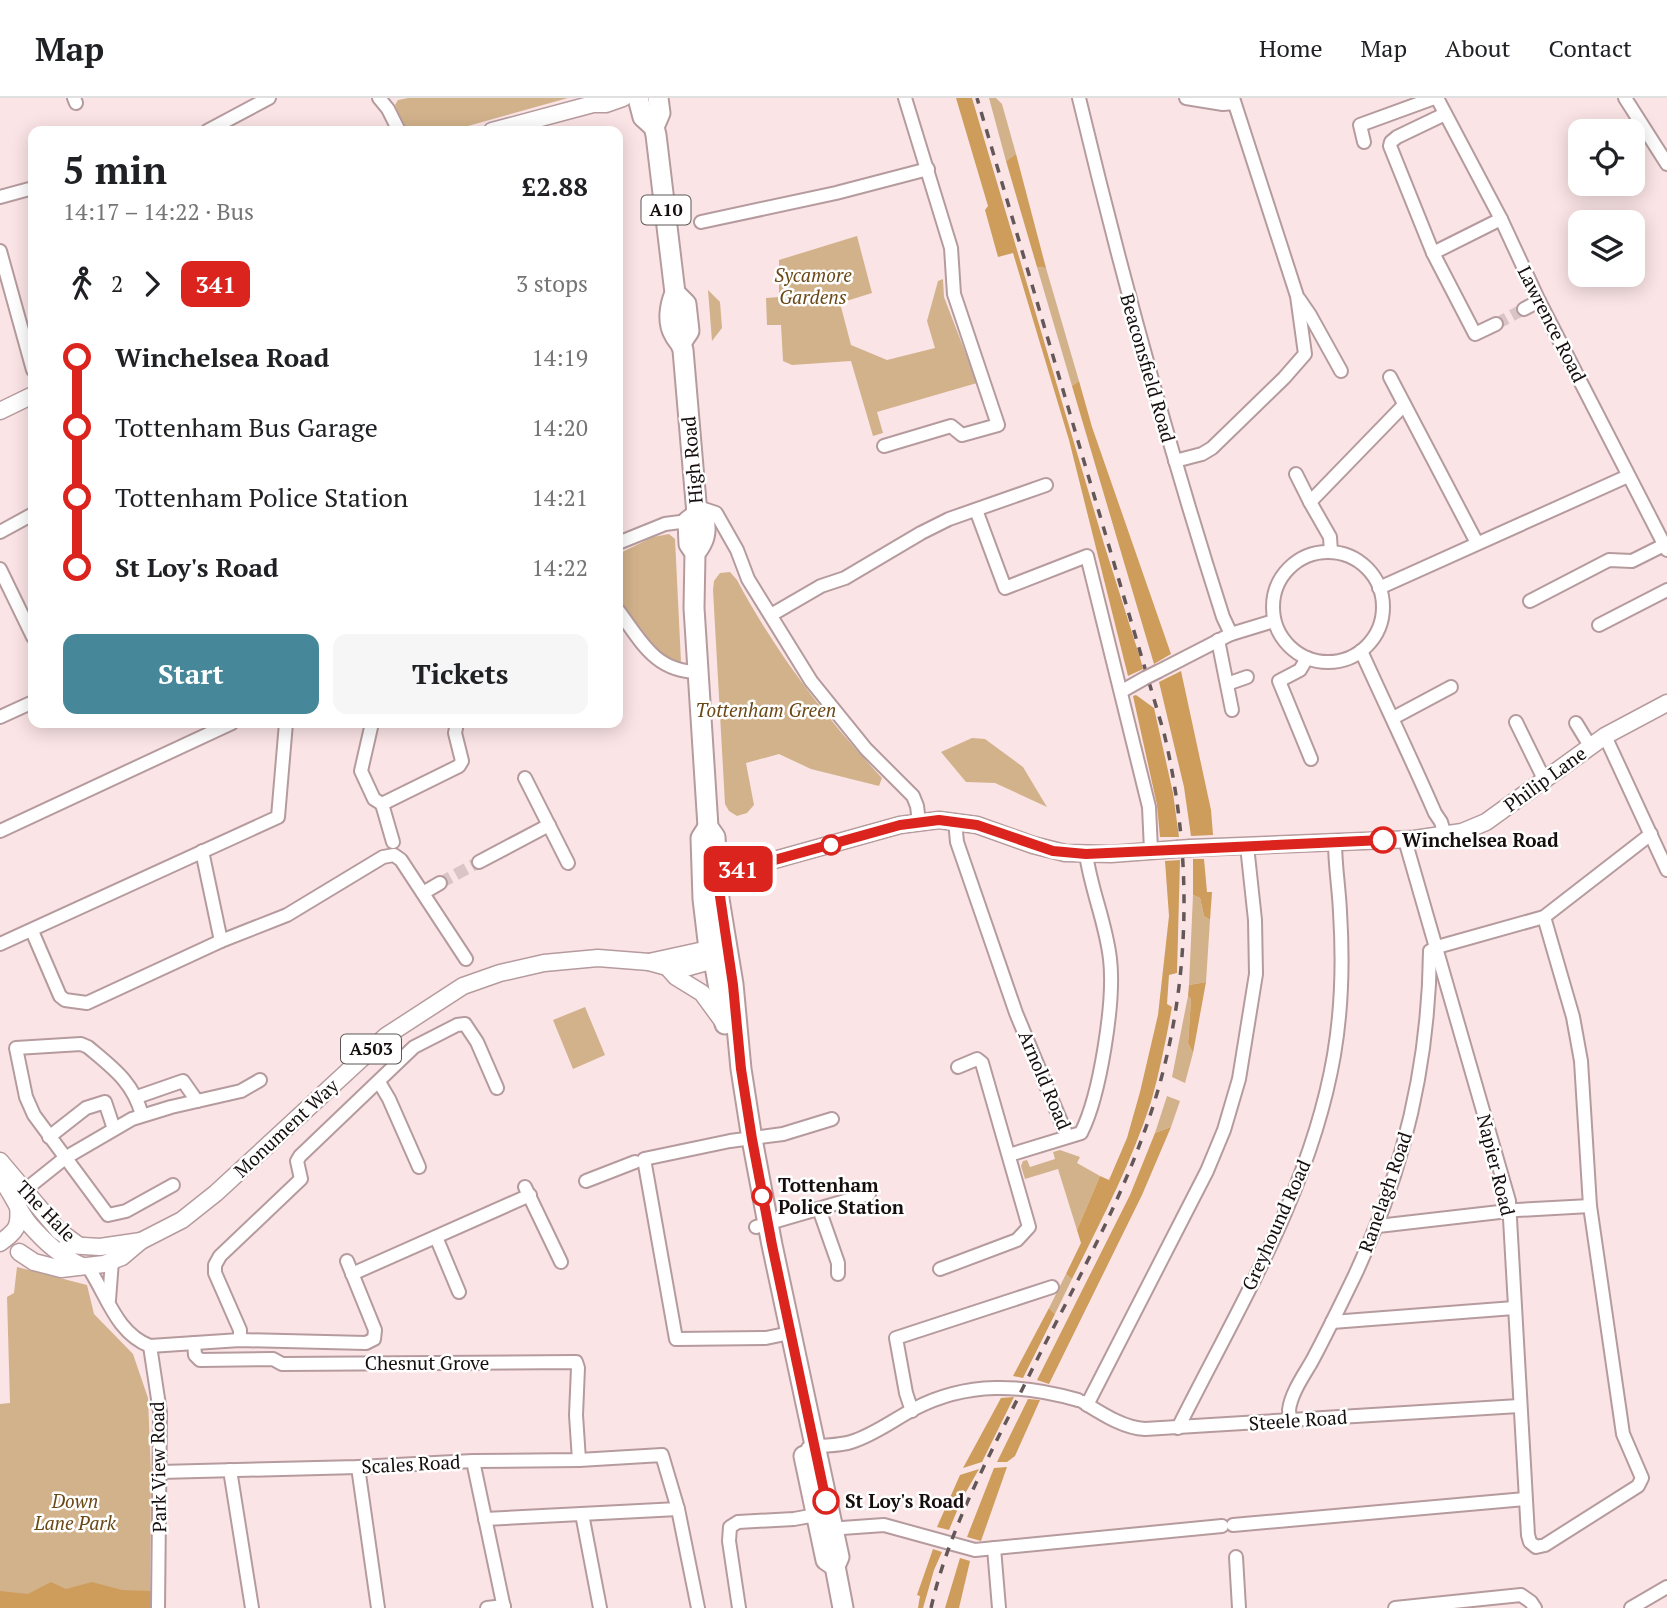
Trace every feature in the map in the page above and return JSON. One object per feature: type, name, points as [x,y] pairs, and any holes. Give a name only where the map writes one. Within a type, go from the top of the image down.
[{"type":"highway","name":"High Road","points":[[638,98],[643,117],[654,127],[675,293],[670,306],[671,323],[673,333],[681,343],[693,513],[689,544],[695,553],[694,608],[708,827],[715,837],[706,928],[717,954],[741,1069],[746,1139]]},
{"type":"highway","name":"A10","points":[[654,127],[660,113],[657,98]]},
{"type":"highway","name":"High Road","points":[[710,878],[724,1023],[762,1226],[824,1522],[839,1557],[835,1566],[843,1608]]},
{"type":"main road","points":[[509,126],[595,101],[606,104],[623,98]]},
{"type":"main road","points":[[0,411],[28,400]]},
{"type":"main road","name":"Philip Lane","points":[[710,878],[919,822],[955,821],[977,825],[1053,851],[1086,854],[1405,840],[1445,835],[1472,829],[1486,822],[1605,736],[1667,703]]},
{"type":"main road","points":[[669,962],[706,928]]},
{"type":"main road","name":"Monument Way","points":[[19,1252],[34,1262],[61,1269],[86,1267],[112,1261],[182,1220],[216,1193],[386,1036],[463,986],[500,973],[544,963],[598,958],[669,962],[678,970],[717,954]]},
{"type":"main road","name":"A503","points":[[669,962],[676,977],[702,993],[724,1023]]},
{"type":"main road","name":"The Hale","points":[[0,1161],[21,1197],[30,1225],[63,1256],[86,1267]]},
{"type":"main road","name":"The Hale","points":[[0,1178],[21,1197],[38,1206],[59,1231],[78,1245],[100,1247],[142,1241]]},
{"type":"main road","points":[[0,1243],[17,1229],[21,1197]]},
{"type":"main road","points":[[38,1206],[44,1240]]},
{"type":"main road","points":[[0,1250],[19,1252],[44,1240],[78,1245]]},
{"type":"street","points":[[216,126],[268,98]]},
{"type":"street","points":[[884,446],[951,426],[962,435],[998,425],[954,294],[951,248],[905,98]]},
{"type":"street","name":"Beaconsfield Road","points":[[1079,98],[1130,305],[1175,461],[1223,617],[1231,634]]},
{"type":"street","points":[[1186,98],[1223,104],[1233,101],[1297,296],[1305,354]]},
{"type":"street","points":[[1364,142],[1360,125],[1435,98]]},
{"type":"street","name":"Lawrence Road","points":[[1435,98],[1501,219],[1539,301],[1666,548]]},
{"type":"street","points":[[1625,98],[1667,164]]},
{"type":"street","points":[[385,100],[397,126]]},
{"type":"street","points":[[1445,114],[1397,137],[1390,146],[1433,253],[1475,334],[1496,324]]},
{"type":"street","points":[[701,222],[881,183],[928,169]]},
{"type":"street","points":[[0,197],[28,189]]},
{"type":"street","points":[[1433,253],[1501,219]]},
{"type":"street","points":[[0,251],[28,352]]},
{"type":"street","points":[[1297,296],[1341,371]]},
{"type":"street","points":[[1524,309],[1539,301]]},
{"type":"street","points":[[1175,461],[1202,454],[1212,448],[1305,354],[1327,346]]},
{"type":"street","points":[[1390,377],[1477,543]]},
{"type":"street","points":[[1310,502],[1404,405]]},
{"type":"street","points":[[1296,474],[1330,537],[1331,552]]},
{"type":"street","points":[[1379,588],[1628,476]]},
{"type":"street","points":[[771,615],[821,586],[845,578],[949,519],[1046,485]]},
{"type":"street","points":[[976,510],[1005,589],[1087,556],[1149,807],[1151,850]]},
{"type":"street","points":[[623,540],[693,513],[716,513],[737,550],[748,579],[811,681],[866,749],[913,796],[919,822]]},
{"type":"street","points":[[0,532],[28,517]]},
{"type":"street","points":[[1530,601],[1609,560],[1632,561],[1666,548]]},
{"type":"street","points":[[1320,552],[1331,552],[1348,556],[1363,564],[1374,577],[1383,604],[1381,621],[1374,637],[1361,651],[1347,659],[1319,661],[1307,658],[1284,641],[1274,621],[1273,598],[1285,572],[1303,558],[1320,552]]},
{"type":"street","points":[[0,569],[28,627]]},
{"type":"street","points":[[1599,625],[1667,590]]},
{"type":"street","points":[[623,616],[655,658],[676,670],[699,672]]},
{"type":"street","points":[[1122,691],[1231,634],[1274,621]]},
{"type":"street","points":[[1218,640],[1232,710]]},
{"type":"street","points":[[1361,651],[1445,835]]},
{"type":"street","points":[[1307,658],[1300,670],[1279,681],[1311,759]]},
{"type":"street","points":[[1227,684],[1247,677]]},
{"type":"street","points":[[1393,718],[1451,687]]},
{"type":"street","points":[[0,717],[28,704]]},
{"type":"street","points":[[1516,722],[1544,779]]},
{"type":"street","points":[[1576,723],[1590,746]]},
{"type":"street","points":[[0,831],[221,728]]},
{"type":"street","points":[[0,944],[278,817],[286,728]]},
{"type":"street","points":[[371,728],[361,771],[374,799],[382,804],[394,848],[466,959]]},
{"type":"street","points":[[382,804],[458,766],[462,761],[456,728]]},
{"type":"street","points":[[1605,736],[1667,870]]},
{"type":"street","points":[[525,778],[568,863]]},
{"type":"street","name":"Arnold Road","points":[[955,821],[957,842],[1016,1013],[1067,1136],[1076,1135],[1085,1125],[1102,1063],[1109,998],[1110,959],[1086,854]]},
{"type":"street","points":[[479,862],[549,825]]},
{"type":"street","points":[[1437,947],[1544,917],[1651,834]]},
{"type":"street","name":"Napier Road","points":[[1405,840],[1510,1211],[1525,1499],[1530,1542],[1536,1547],[1545,1545],[1638,1486],[1643,1478],[1623,1434],[1590,1206]]},
{"type":"street","name":"Greyhound Road","points":[[1178,1428],[1294,1193],[1319,1117],[1334,1055],[1342,971],[1335,842]]},
{"type":"street","points":[[1083,1402],[1207,1171],[1224,1130],[1239,1079],[1256,974],[1255,920],[1247,846]]},
{"type":"street","points":[[32,931],[60,996],[65,1000],[83,1004],[221,941],[287,915],[394,848]]},
{"type":"street","points":[[202,851],[221,941]]},
{"type":"street","points":[[423,893],[440,883]]},
{"type":"street","points":[[1378,1226],[1510,1211],[1590,1206],[1581,1061],[1573,1017],[1544,917]]},
{"type":"street","name":"Ranelagh Road","points":[[1291,1420],[1289,1411],[1297,1389],[1378,1226],[1405,1141],[1418,1089],[1430,990],[1430,951],[1437,947]]},
{"type":"street","points":[[1430,990],[1448,987]]},
{"type":"street","points":[[240,1340],[240,1330],[215,1273],[217,1261],[301,1179],[297,1161],[300,1156],[422,1042],[457,1025],[465,1024],[477,1042],[497,1088]]},
{"type":"street","points":[[142,1115],[137,1097],[121,1076],[86,1045],[16,1048],[26,1097],[34,1115],[108,1215],[126,1211],[173,1185]]},
{"type":"street","points":[[940,1269],[1017,1240],[1029,1227],[982,1063],[977,1059],[958,1067]]},
{"type":"street","points":[[21,1197],[65,1158],[142,1115],[241,1091],[260,1080]]},
{"type":"street","points":[[137,1097],[183,1081],[197,1101]]},
{"type":"street","points":[[379,1082],[419,1167]]},
{"type":"street","points":[[49,1137],[86,1108],[105,1102],[114,1129]]},
{"type":"street","points":[[596,1181],[639,1161],[746,1139],[783,1135],[832,1119]]},
{"type":"street","points":[[1009,1155],[1067,1136]]},
{"type":"street","points":[[639,1161],[676,1339],[766,1338],[784,1334]]},
{"type":"street","points":[[352,1274],[436,1237],[527,1191],[561,1262]]},
{"type":"street","points":[[762,1226],[869,1194]]},
{"type":"street","points":[[819,1209],[838,1263],[838,1274]]},
{"type":"street","points":[[436,1237],[459,1292]]},
{"type":"street","points":[[109,1303],[112,1261]]},
{"type":"street","points":[[86,1267],[114,1315],[131,1335],[150,1346],[240,1340],[361,1345],[374,1339],[375,1330],[347,1261]]},
{"type":"street","points":[[912,1410],[906,1394],[896,1338],[1052,1287]]},
{"type":"street","points":[[1332,1322],[1514,1308]]},
{"type":"street","name":"Chesnut Grove","points":[[194,1343],[195,1355],[200,1360],[273,1359],[282,1364],[576,1363],[579,1460]]},
{"type":"street","name":"Park View Road","points":[[150,1346],[160,1412],[159,1608]]},
{"type":"street","name":"Steele Road","points":[[809,1448],[850,1443],[912,1410],[942,1398],[1005,1387],[1036,1389],[1083,1402],[1136,1429],[1519,1406]]},
{"type":"street","name":"Scales Road","points":[[160,1472],[579,1460],[662,1455],[678,1509]]},
{"type":"street","points":[[473,1461],[504,1607],[487,1608]]},
{"type":"street","points":[[358,1467],[378,1608]]},
{"type":"street","points":[[230,1470],[252,1608]]},
{"type":"street","points":[[738,1608],[729,1542],[730,1527],[744,1521],[794,1519],[884,1525],[970,1549],[1525,1499]]},
{"type":"street","points":[[485,1519],[678,1509],[698,1608]]},
{"type":"street","points":[[582,1514],[600,1608]]},
{"type":"street","points":[[994,1548],[999,1608]]},
{"type":"street","points":[[1236,1558],[1239,1608]]},
{"type":"street","points":[[1631,1608],[1667,1587]]},
{"type":"street","points":[[1403,1608],[1521,1595],[1535,1608]]},
{"type":"green space","points":[[568,98],[468,126],[404,126],[395,105],[398,100]]},
{"type":"green space","points":[[989,98],[996,98],[1002,104],[1016,154],[1006,161]]},
{"type":"green space","name":"Sycamore Gardens","points":[[857,236],[872,293],[840,303],[851,345],[887,360],[935,348],[927,321],[938,281],[943,279],[944,297],[977,383],[877,412],[883,433],[873,436],[851,361],[792,365],[783,361],[781,325],[767,325],[766,298],[779,297],[779,260]]},
{"type":"green space","points":[[1037,267],[1046,268],[1079,381],[1072,386]]},
{"type":"green space","points":[[708,290],[720,302],[722,328],[712,341]]},
{"type":"green space","points":[[669,534],[675,539],[681,662],[667,662],[651,648],[623,604],[623,552],[653,537]]},
{"type":"green space","name":"Tottenham Green","points":[[730,572],[803,684],[882,778],[879,786],[811,769],[779,754],[746,763],[754,805],[747,813],[737,816],[729,811],[725,804],[713,590],[714,581],[720,573]]},
{"type":"green space","points":[[972,738],[985,739],[1023,767],[1047,807],[995,783],[966,782],[941,752]]},
{"type":"green space","points":[[1193,895],[1200,898],[1204,916],[1210,920],[1206,982],[1189,985]]},
{"type":"green space","points":[[1188,996],[1191,999],[1188,1043],[1193,1053],[1185,1083],[1172,1077]]},
{"type":"green space","points":[[585,1007],[605,1055],[573,1069],[553,1020]]},
{"type":"green space","points":[[1167,1096],[1180,1101],[1171,1127],[1155,1133]]},
{"type":"green space","points":[[1060,1150],[1080,1157],[1077,1163],[1100,1176],[1077,1230],[1058,1169],[1025,1179],[1021,1166],[1023,1161],[1027,1160],[1030,1167],[1055,1159],[1053,1152]]},
{"type":"green space","name":"Down Lane Park","points":[[17,1267],[87,1285],[94,1314],[133,1354],[148,1398],[151,1473],[150,1608],[0,1608],[0,1404],[10,1403],[7,1297],[14,1293]]},
{"type":"green space","points":[[1066,1274],[1072,1279],[1055,1314],[1049,1308]]},
{"type":"shaded area","points":[[956,98],[972,98],[1141,661],[1143,669],[1128,676],[1069,440],[1013,253],[998,257],[985,210],[988,206]]},
{"type":"shaded area","points":[[1016,154],[1046,268],[1037,267],[1006,161]]},
{"type":"shaded area","points":[[1079,381],[1092,427],[1171,654],[1154,664],[1072,386]]},
{"type":"shaded area","points":[[1181,671],[1211,810],[1213,835],[1191,836],[1184,787],[1159,682]]},
{"type":"shaded area","points":[[1136,695],[1154,708],[1173,793],[1179,837],[1160,837],[1157,805],[1133,696]]},
{"type":"shaded area","points":[[1193,859],[1204,859],[1207,892],[1212,892],[1210,920],[1204,916],[1200,898],[1193,895]]},
{"type":"shaded area","points":[[1180,860],[1177,973],[1169,975],[1167,1004],[1172,1007],[1154,1090],[1125,1170],[1072,1279],[1066,1274],[1081,1243],[1077,1230],[1100,1176],[1109,1180],[1127,1138],[1140,1092],[1158,1015],[1169,916],[1165,861]]},
{"type":"shaded area","points":[[1206,982],[1193,1053],[1188,1043],[1191,999],[1188,996],[1189,985]]},
{"type":"shaded area","points":[[1171,1127],[1142,1195],[1049,1384],[1037,1380],[1130,1195],[1155,1133]]},
{"type":"shaded area","points":[[1049,1308],[1055,1314],[1023,1378],[1013,1376]]},
{"type":"shaded area","points":[[1014,1397],[982,1462],[963,1468],[1001,1398]]},
{"type":"shaded area","points":[[1028,1399],[1040,1400],[1015,1456],[1007,1462],[997,1462]]},
{"type":"shaded area","points":[[1007,1467],[981,1541],[967,1537],[994,1468]]},
{"type":"shaded area","points":[[979,1469],[949,1530],[937,1527],[960,1475]]},
{"type":"shaded area","points":[[933,1549],[942,1552],[923,1608],[918,1608],[920,1596],[917,1595]]},
{"type":"shaded area","points":[[960,1558],[970,1561],[959,1608],[945,1608]]},
{"type":"shaded area","points":[[51,1582],[66,1589],[92,1582],[122,1590],[151,1591],[150,1608],[0,1608],[0,1591],[28,1594]]},
{"type":"tunnel","points":[[1496,324],[1524,309]]},
{"type":"tunnel","points":[[440,883],[479,862]]},
{"type":"railway","points":[[931,1608],[947,1553],[968,1500],[1102,1232],[1132,1165],[1160,1082],[1172,1033],[1183,933],[1181,832],[1164,733],[977,98]]},
{"type":"bus line","name":"341","points":[[826,1501],[752,1139],[717,876],[900,825],[939,820],[977,825],[1053,851],[1086,854],[1383,840]]},
{"type":"place","name":"Winchelsea Road","points":[[1383,840]]},
{"type":"place","name":"Tottenham Police Station","points":[[762,1196]]},
{"type":"place","name":"St Loy's Road","points":[[826,1501]]}]
